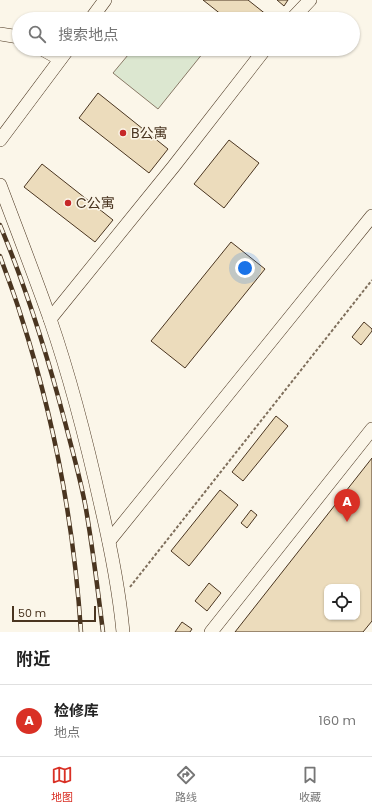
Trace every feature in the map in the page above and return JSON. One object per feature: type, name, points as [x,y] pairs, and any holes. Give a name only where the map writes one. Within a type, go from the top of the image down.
[{"type":"street","points":[[96,12],[105,0]]},
{"type":"street","points":[[299,12],[310,0]]},
{"type":"street","points":[[0,34],[12,36]]},
{"type":"street","points":[[0,140],[63,56]]},
{"type":"street","points":[[50,319],[174,166],[260,56]]},
{"type":"street","points":[[0,185],[50,319],[73,392],[109,541],[120,598],[123,632]]},
{"type":"street","points":[[109,541],[372,216]]},
{"type":"street","points":[[210,632],[372,429]]},
{"type":"path","points":[[120,598],[372,280]]},
{"type":"green space","points":[[127,56],[201,56],[158,109],[113,73]]},
{"type":"building","points":[[203,0],[248,0],[263,12],[218,12]]},
{"type":"building","points":[[277,0],[288,0],[284,6]]},
{"type":"building","name":"B公寓","points":[[98,93],[168,149],[149,173],[79,118]]},
{"type":"building","points":[[229,140],[259,163],[224,208],[194,184]]},
{"type":"building","name":"C公寓","points":[[42,164],[113,220],[95,242],[24,187]]},
{"type":"building","points":[[231,242],[265,269],[185,368],[151,341]]},
{"type":"building","points":[[364,322],[372,329],[372,331],[361,345],[352,337]]},
{"type":"building","points":[[276,416],[288,426],[243,481],[232,472]]},
{"type":"building","points":[[372,458],[372,621],[363,632],[235,632]]},
{"type":"building","points":[[220,490],[238,505],[189,566],[171,551]]},
{"type":"building","points":[[251,510],[257,515],[247,528],[241,523]]},
{"type":"building","points":[[209,583],[221,593],[207,611],[195,601]]},
{"type":"building","points":[[182,622],[192,629],[190,632],[175,632]]},
{"type":"railway","points":[[0,225],[36,324],[52,375],[77,467],[89,524],[103,632]]},
{"type":"railway","points":[[0,256],[33,354],[53,433],[68,512],[78,592],[81,632]]},
{"type":"place","name":"B公寓","points":[[123,133]]},
{"type":"place","name":"C公寓","points":[[68,203]]},
{"type":"place","name":"检修库","points":[[347,522]]}]
